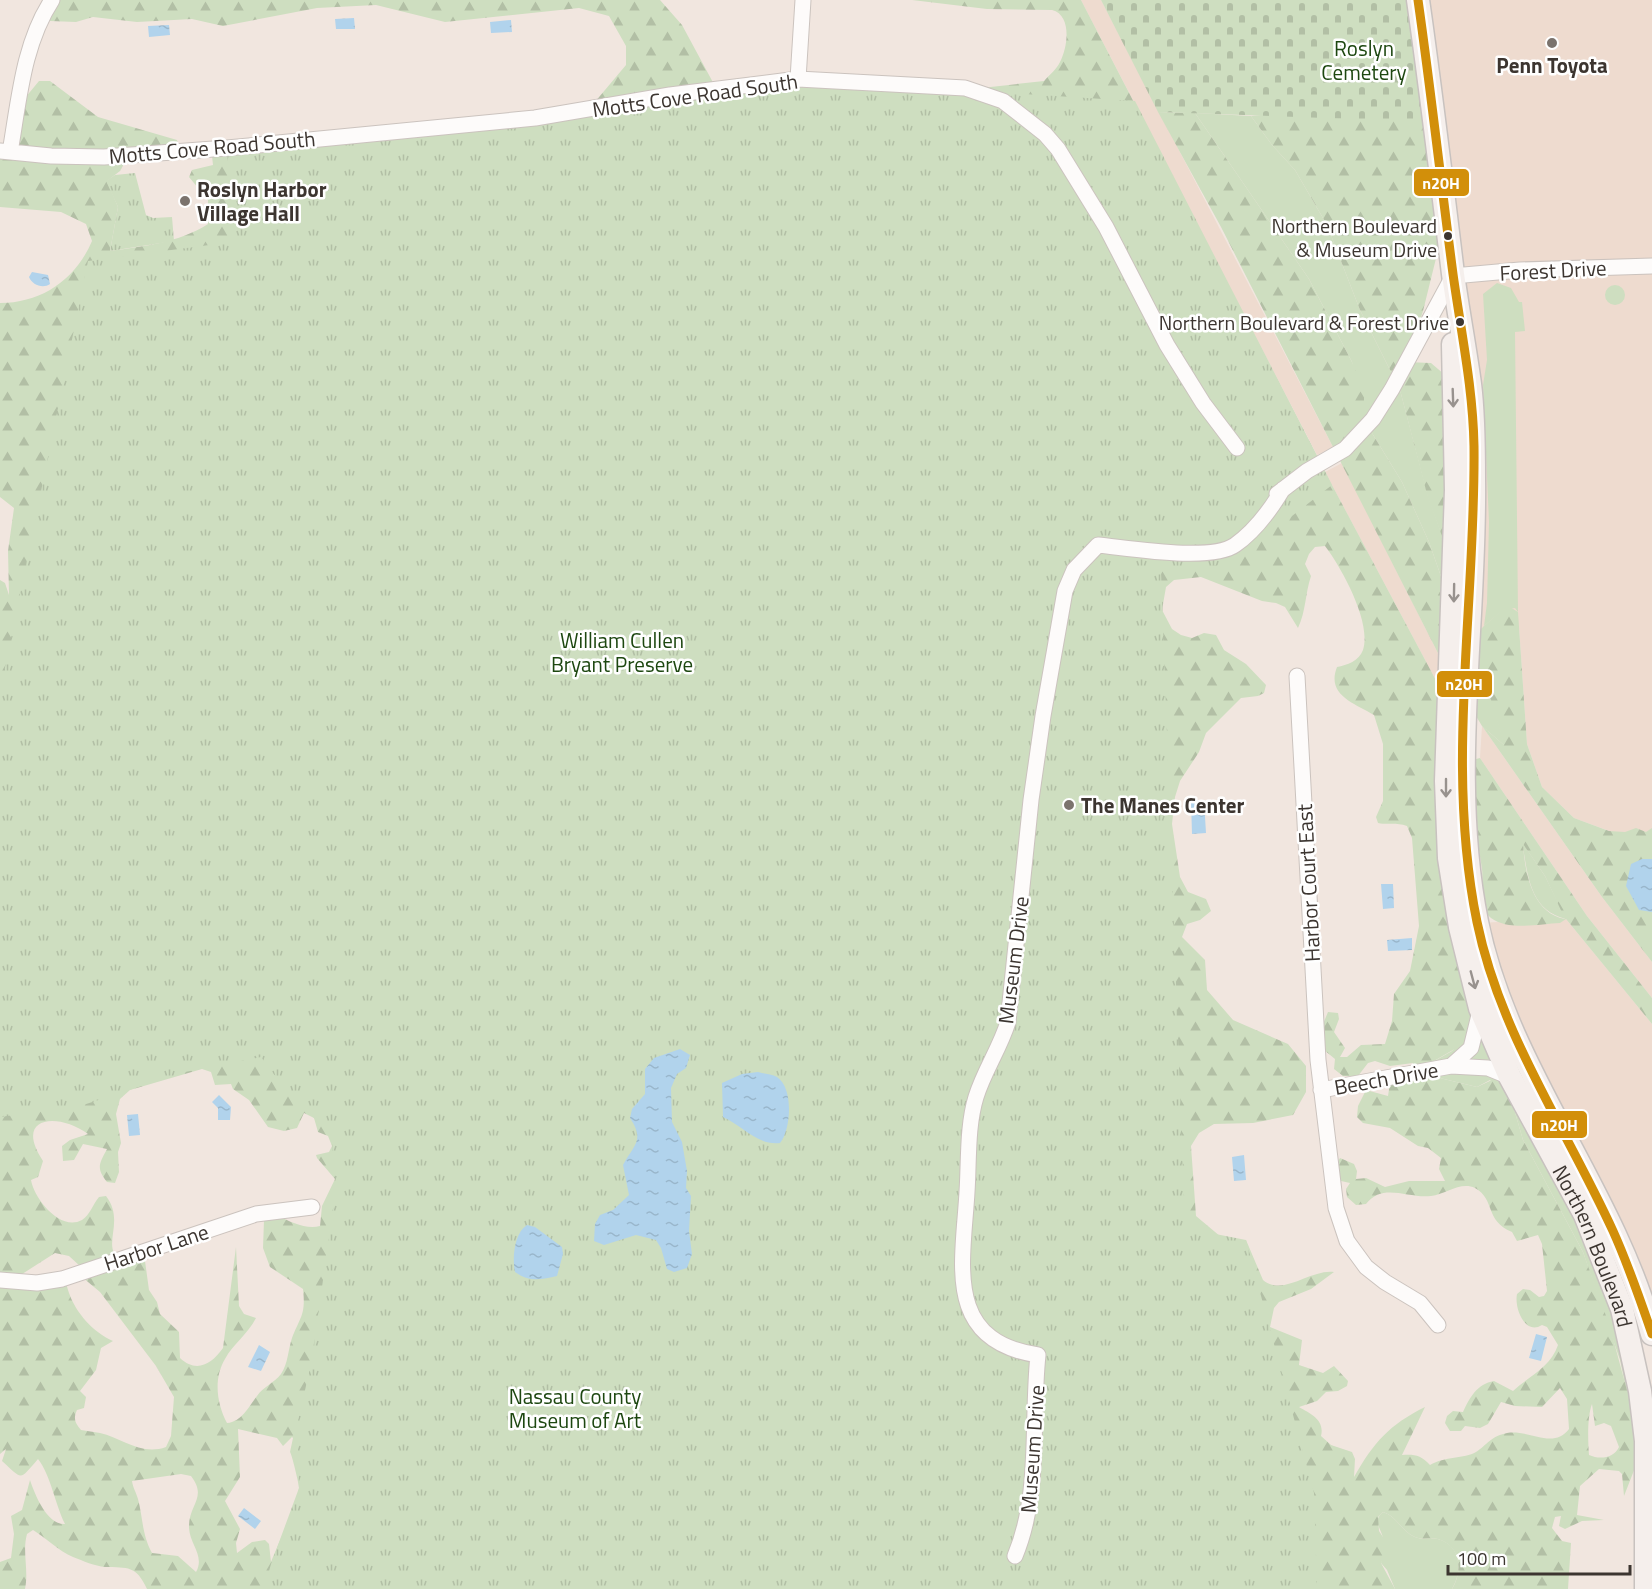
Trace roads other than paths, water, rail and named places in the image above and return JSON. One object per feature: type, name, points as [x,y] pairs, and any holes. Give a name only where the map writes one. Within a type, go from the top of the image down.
[{"type":"main road","name":"Northern Boulevard","points":[[1419,0],[1453,276],[1470,387],[1473,434],[1473,516],[1464,823],[1477,923],[1495,989],[1513,1035],[1629,1260],[1652,1334]]},
{"type":"main road","name":"Northern Boulevard","points":[[1453,276],[1452,380],[1456,490],[1446,819],[1449,858],[1460,927],[1480,1008],[1510,1077],[1578,1201],[1615,1286],[1640,1391],[1650,1469],[1646,1589]]},
{"type":"street","points":[[5,151],[28,55],[37,27],[52,0]]},
{"type":"street","points":[[798,79],[803,0]]},
{"type":"street","name":"Motts Cove Road South","points":[[5,151],[104,157],[227,148],[535,118],[670,95],[798,79],[965,88],[994,96],[1017,110],[1045,134],[1058,149],[1106,227],[1167,345],[1203,403],[1237,448]]},
{"type":"street","name":"Forest Drive","points":[[1453,276],[1520,270],[1652,266]]},
{"type":"street","name":"Museum Drive","points":[[1015,1556],[1024,1534],[1030,1507],[1038,1355],[1019,1352],[1005,1346],[979,1326],[964,1298],[963,1255],[972,1115],[981,1082],[1001,1044],[1008,1022],[1032,792],[1065,591],[1074,570],[1098,545],[1187,553],[1208,552],[1283,489],[1350,445],[1373,419],[1392,389],[1453,276]]},
{"type":"street","name":"Harbor Court East","points":[[1297,676],[1321,1090],[1336,1208],[1347,1241],[1356,1255],[1375,1276],[1420,1303],[1438,1325]]},
{"type":"street","name":"Beech Drive","points":[[1451,1066],[1471,1048],[1480,1008]]},
{"type":"street","name":"Beech Drive","points":[[1321,1090],[1451,1066],[1488,1068],[1510,1077]]},
{"type":"street","name":"Harbor Lane","points":[[0,1280],[37,1283],[62,1279],[256,1214],[312,1207]]},
{"type":"water","points":[[354,18],[355,29],[336,29],[335,19]]},
{"type":"water","points":[[511,20],[512,32],[491,33],[490,22]]},
{"type":"water","points":[[169,25],[170,35],[149,37],[148,26]]},
{"type":"water","points":[[32,272],[48,275],[50,284],[41,286],[35,284],[29,277]]},
{"type":"water","points":[[1204,800],[1206,833],[1192,834],[1191,801]]},
{"type":"water","points":[[1642,859],[1652,859],[1652,912],[1639,910],[1626,886],[1631,864]]},
{"type":"water","points":[[1381,884],[1393,884],[1394,908],[1383,909]]},
{"type":"water","points":[[1412,938],[1412,950],[1388,951],[1387,940]]},
{"type":"water","points":[[680,1049],[690,1055],[686,1068],[677,1074],[671,1088],[672,1122],[682,1142],[687,1171],[686,1188],[691,1196],[689,1231],[692,1254],[687,1268],[674,1272],[667,1269],[661,1248],[656,1240],[636,1235],[604,1245],[594,1241],[595,1224],[600,1215],[613,1210],[629,1195],[623,1165],[636,1142],[637,1132],[630,1118],[632,1109],[645,1094],[645,1069],[654,1058]]},
{"type":"water","points":[[758,1072],[777,1077],[786,1090],[789,1109],[787,1129],[780,1143],[758,1138],[723,1117],[722,1083],[742,1074]]},
{"type":"water","points":[[219,1095],[231,1107],[230,1120],[218,1120],[218,1108],[212,1102]]},
{"type":"water","points":[[138,1114],[140,1135],[129,1136],[127,1115]]},
{"type":"water","points":[[1244,1155],[1246,1180],[1234,1181],[1232,1157]]},
{"type":"water","points":[[527,1225],[535,1227],[562,1247],[563,1254],[557,1276],[535,1279],[515,1272],[514,1254],[517,1240]]},
{"type":"water","points":[[1536,1334],[1547,1337],[1541,1361],[1529,1358]]},
{"type":"water","points":[[259,1345],[270,1352],[261,1371],[248,1367]]},
{"type":"water","points":[[244,1508],[261,1521],[255,1529],[238,1516]]},
{"type":"place","name":"Penn Toyota","points":[[1552,43]]},
{"type":"place","name":"Roslyn Harbor Village Hall","points":[[185,201]]},
{"type":"place","name":"Northern Boulevard & Museum Drive","points":[[1448,236]]},
{"type":"place","name":"Northern Boulevard & Forest Drive","points":[[1460,322]]},
{"type":"place","name":"The Manes Center","points":[[1069,805]]},
{"type":"park label","name":"Roslyn Cemetery","points":[[1364,60]]},
{"type":"park label","name":"William Cullen Bryant Preserve","points":[[622,652]]},
{"type":"park label","name":"Nassau County Museum of Art","points":[[575,1408]]}]
